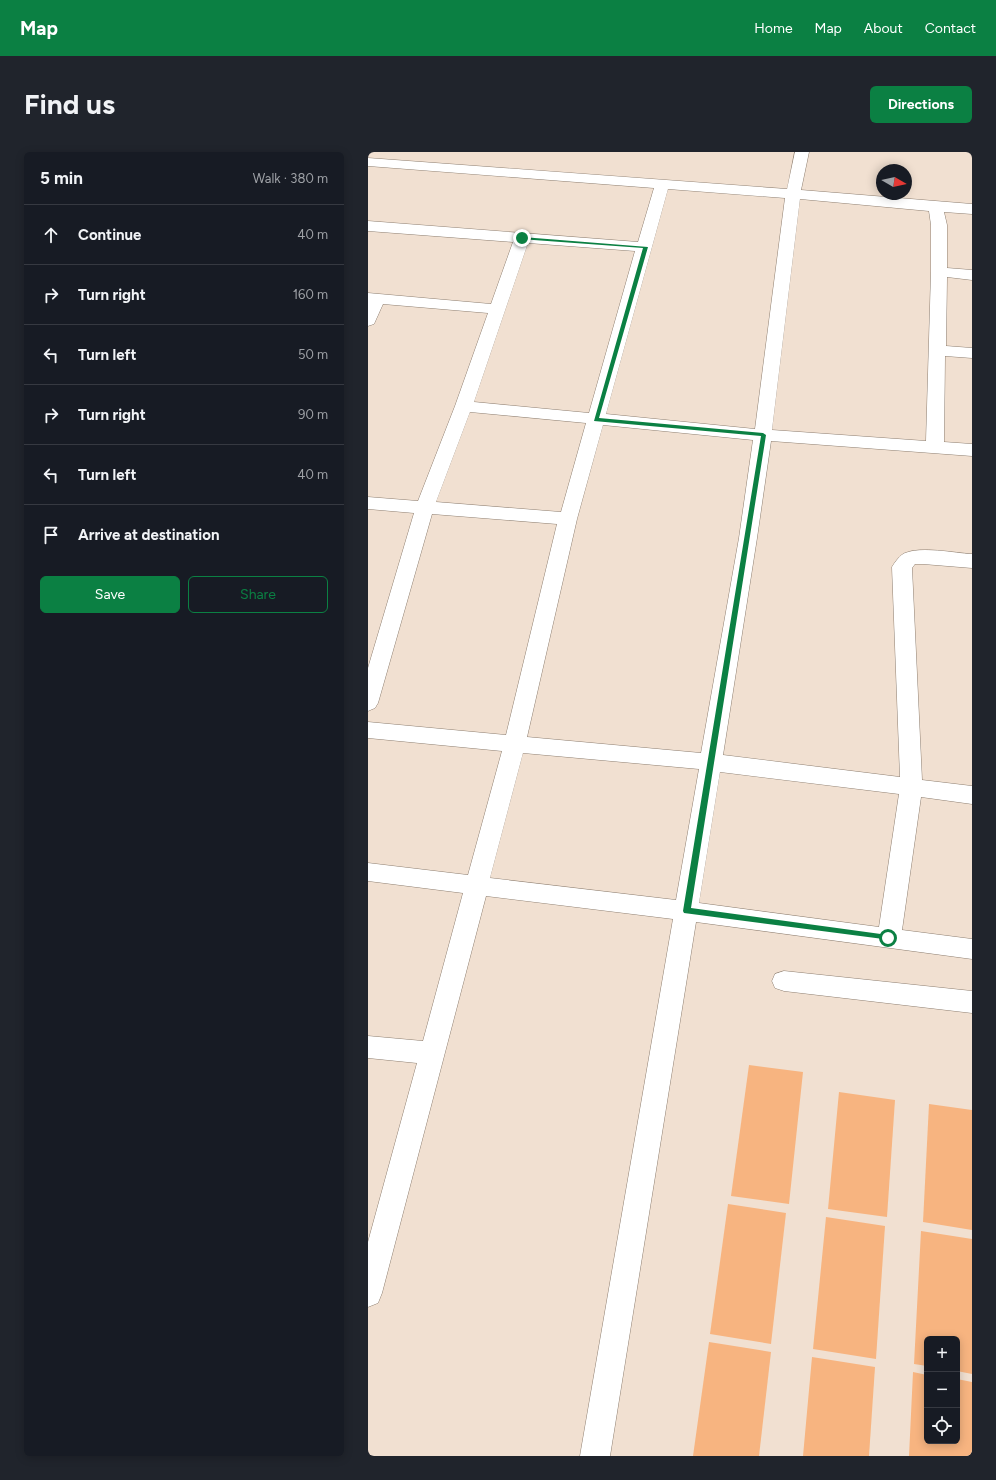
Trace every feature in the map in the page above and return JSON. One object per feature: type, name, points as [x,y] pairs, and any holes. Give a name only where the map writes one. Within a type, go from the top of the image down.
[{"type":"street","points":[[595,1456],[748,538],[763,435],[793,194],[802,152]]},
{"type":"street","points":[[368,162],[972,209]]},
{"type":"street","points":[[368,1293],[515,743],[568,519],[662,184]]},
{"type":"street","points":[[935,447],[939,272],[939,225],[936,207]]},
{"type":"street","points":[[368,226],[645,247]]},
{"type":"street","points":[[368,703],[425,508],[464,406],[522,238]]},
{"type":"street","points":[[939,272],[972,275]]},
{"type":"street","points":[[368,321],[373,298],[497,309]]},
{"type":"street","points":[[937,350],[972,353]]},
{"type":"street","points":[[464,406],[763,435],[972,450]]},
{"type":"street","points":[[368,502],[568,519]]},
{"type":"street","points":[[888,938],[911,788],[902,567],[910,558],[923,557],[972,561]]},
{"type":"street","points":[[368,730],[710,762],[911,788],[972,794]]},
{"type":"street","points":[[368,872],[972,948]]},
{"type":"street","points":[[784,981],[972,1002]]},
{"type":"street","points":[[368,1047],[432,1053]]},
{"type":"building","points":[[749,1065],[803,1072],[789,1204],[731,1196]]},
{"type":"building","points":[[839,1092],[895,1100],[887,1217],[828,1209]]},
{"type":"building","points":[[929,1104],[972,1110],[972,1230],[923,1222]]},
{"type":"building","points":[[728,1204],[786,1213],[771,1344],[710,1334]]},
{"type":"building","points":[[826,1217],[885,1226],[876,1359],[813,1349]]},
{"type":"building","points":[[921,1231],[972,1239],[972,1374],[960,1372],[960,1336],[924,1336],[924,1366],[914,1364]]},
{"type":"building","points":[[709,1342],[771,1352],[759,1456],[693,1456]]},
{"type":"building","points":[[812,1357],[875,1367],[869,1456],[803,1456]]},
{"type":"building","points":[[913,1372],[924,1374],[924,1444],[960,1444],[960,1380],[972,1382],[972,1456],[909,1456]]},
{"type":"route","points":[[522,238],[645,247],[596,420],[763,435],[748,538],[710,762],[687,911],[888,938]]}]
